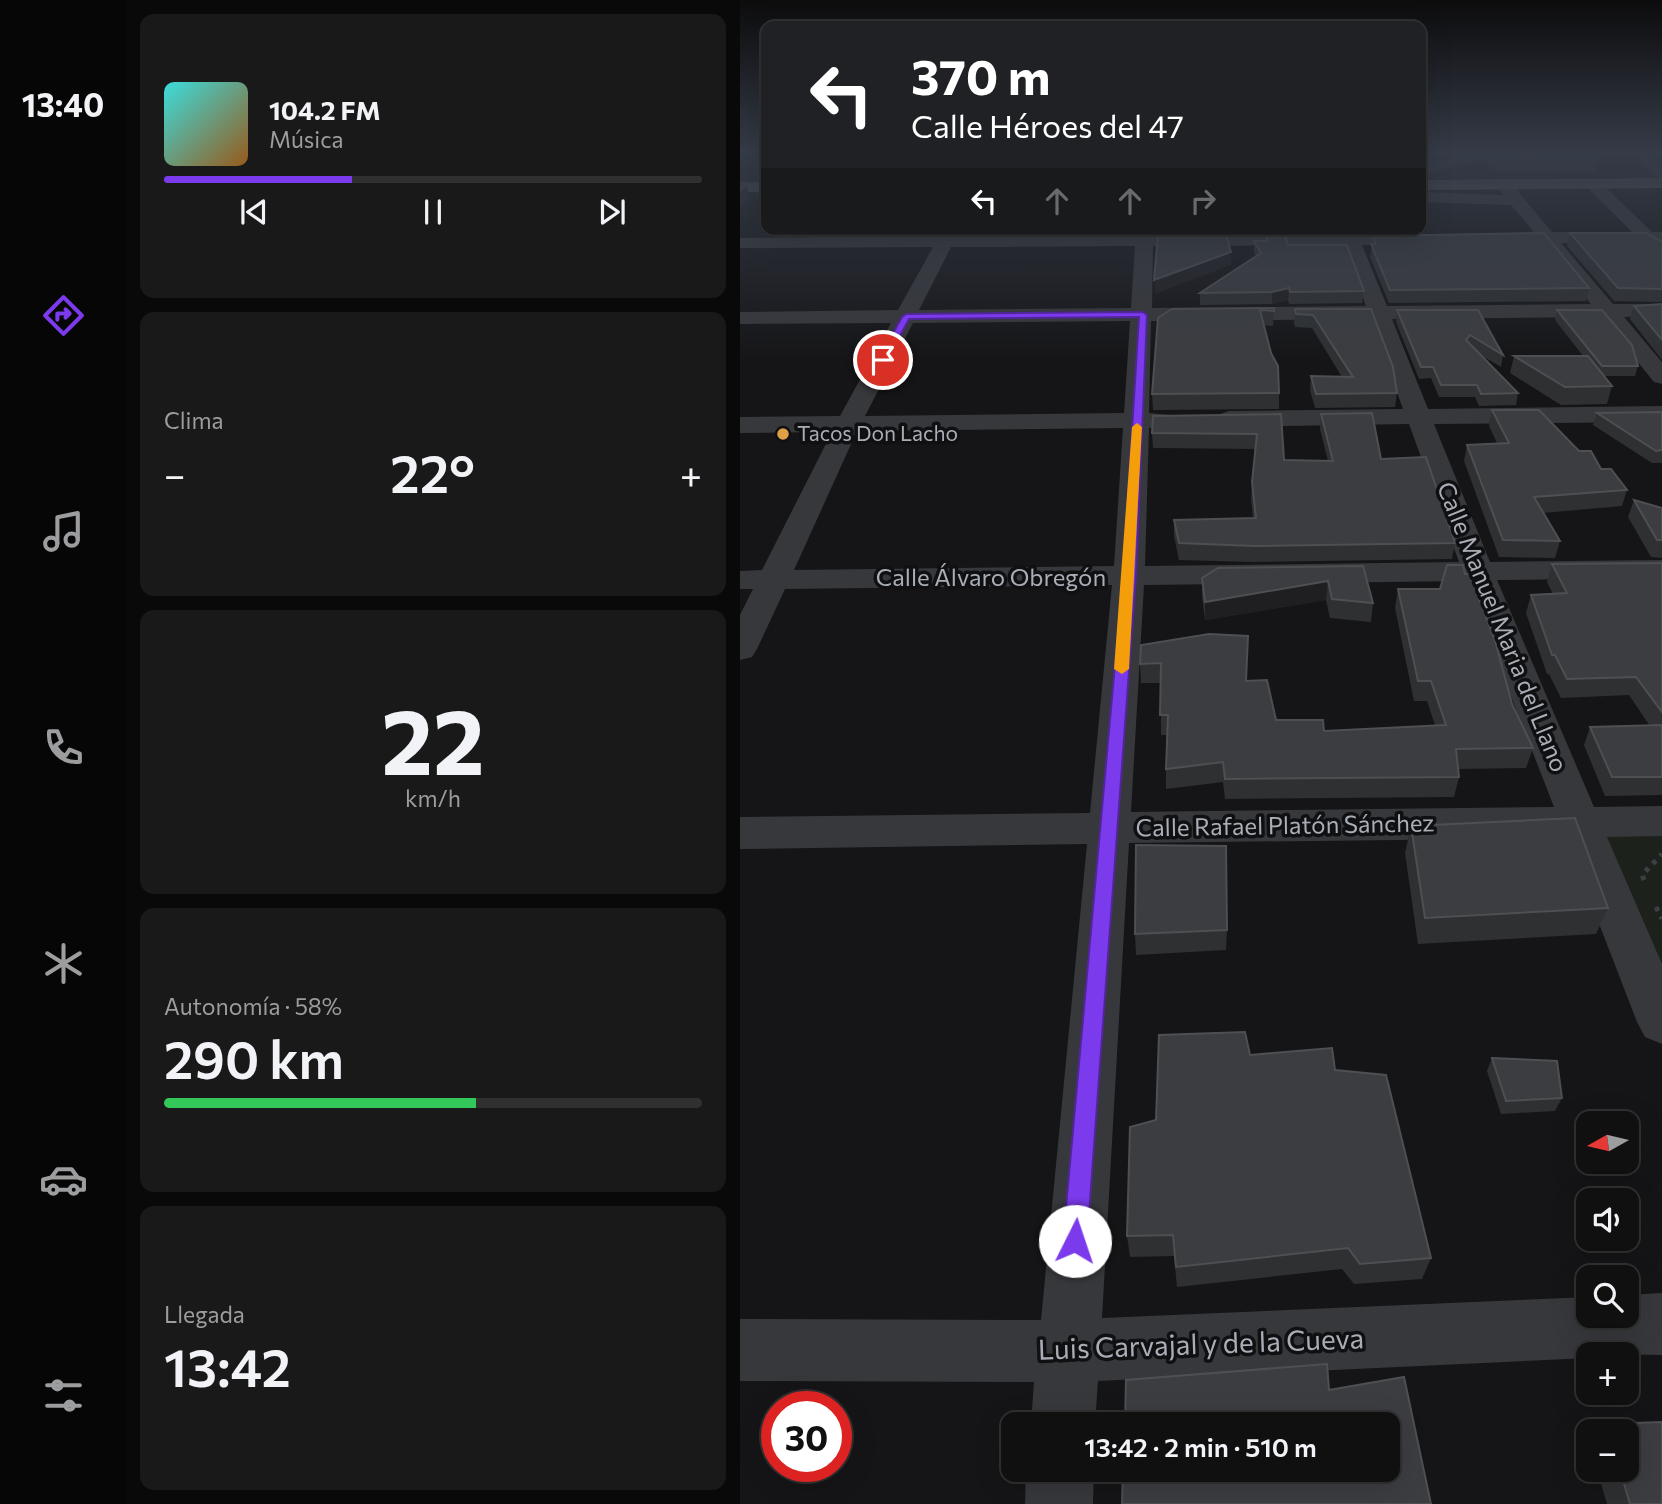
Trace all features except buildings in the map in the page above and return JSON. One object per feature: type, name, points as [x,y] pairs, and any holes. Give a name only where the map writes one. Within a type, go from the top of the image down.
[{"type":"street","points":[[1536,222],[1662,377]]},
{"type":"street","points":[[1638,222],[1655,237],[1662,250]]},
{"type":"street","points":[[740,243],[758,225]]},
{"type":"street","points":[[740,243],[1047,235]]},
{"type":"street","points":[[1064,1412],[1129,576],[1145,235]]},
{"type":"street","name":"Calle Manuel Maria del Llano","points":[[1349,235],[1478,572],[1662,1022]]},
{"type":"street","points":[[1368,235],[1444,239]]},
{"type":"street","points":[[740,649],[848,424],[949,236]]},
{"type":"street","points":[[1470,238],[1655,237]]},
{"type":"street","points":[[740,318],[1662,310]]},
{"type":"street","points":[[740,425],[1662,414]]},
{"type":"street","name":"Calle Álvaro Obregón","points":[[740,580],[1662,569]]},
{"type":"street","name":"Calle Rafael Platón Sánchez","points":[[740,832],[1662,821]]},
{"type":"street","name":"Luis Carvajal y de la Cueva","points":[[740,1350],[1067,1351],[1662,1324]]},
{"type":"street","points":[[1059,1504],[1060,1482]]},
{"type":"path","points":[[1647,886],[1642,875],[1662,854]]},
{"type":"path","points":[[1652,897],[1662,919]]},
{"type":"shaded area","points":[[1662,821],[1662,1022],[1581,822]]},
{"type":"slow traffic","points":[[1122,669],[1137,427]]},
{"type":"place","name":"Tacos Don Lacho","points":[[783,434]]},
{"type":"route","points":[[883,360],[906,317],[1143,315],[1129,576],[1075,1241]]}]
